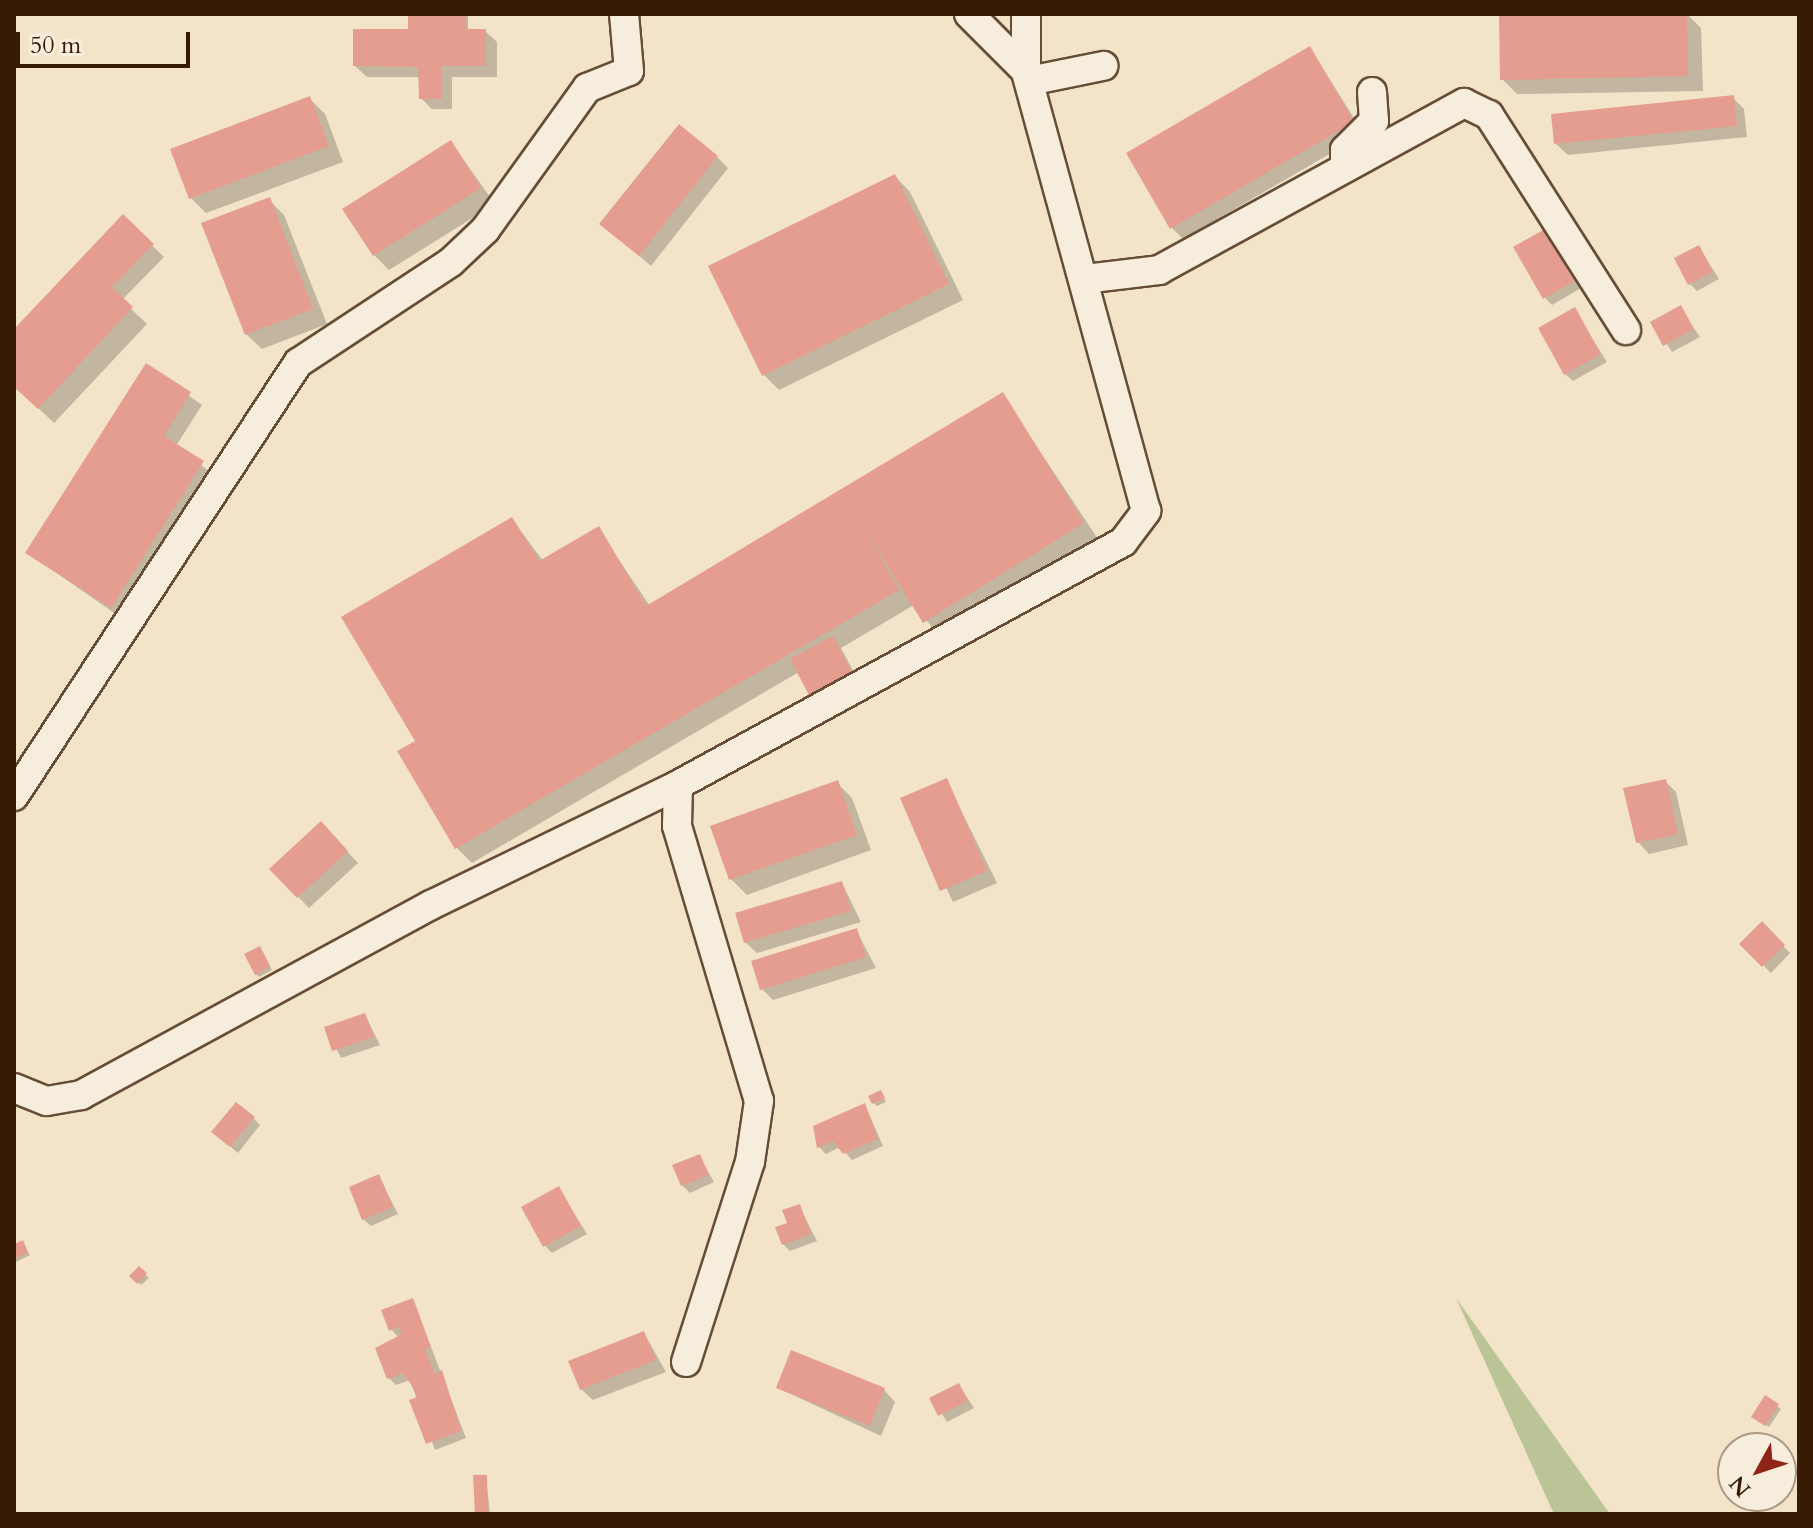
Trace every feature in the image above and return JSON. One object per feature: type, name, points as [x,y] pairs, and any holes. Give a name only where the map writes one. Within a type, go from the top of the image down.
[{"type":"street","points":[[14,796],[298,363],[451,262],[485,230],[587,88],[629,71],[624,14]]},
{"type":"street","points":[[969,14],[1028,76]]},
{"type":"street","points":[[14,1088],[47,1101],[81,1095],[431,905],[678,785],[1123,542],[1143,524],[1145,500],[1028,76],[1026,14]]},
{"type":"street","points":[[1028,76],[1103,66]]},
{"type":"street","points":[[1347,165],[1345,150],[1374,121],[1372,92]]},
{"type":"street","points":[[1085,279],[1159,270],[1454,106],[1482,108],[1626,330]]},
{"type":"street","points":[[678,785],[677,826],[759,1101],[750,1162],[686,1362]]},
{"type":"green space","points":[[1456,1298],[1610,1514],[1554,1514]]},
{"type":"building","points":[[408,14],[466,14],[466,29],[486,29],[486,66],[442,66],[442,99],[419,99],[418,67],[353,66],[353,29],[408,29]]},
{"type":"building","points":[[1499,14],[1687,14],[1688,76],[1500,80]]},
{"type":"building","points":[[1310,46],[1354,122],[1170,229],[1126,153]]},
{"type":"building","points":[[1734,95],[1737,126],[1554,144],[1551,114]]},
{"type":"building","points":[[310,96],[329,146],[189,199],[170,149]]},
{"type":"building","points":[[679,124],[718,156],[639,256],[599,224]]},
{"type":"building","points":[[451,140],[481,188],[373,256],[342,209]]},
{"type":"building","points":[[895,174],[949,284],[762,376],[708,266]]},
{"type":"building","points":[[270,197],[313,309],[245,335],[201,223]]},
{"type":"building","points":[[123,214],[154,244],[112,287],[133,307],[38,409],[14,387],[14,329]]},
{"type":"building","points":[[1545,229],[1575,281],[1543,299],[1513,247]]},
{"type":"building","points":[[1699,245],[1713,272],[1688,285],[1674,258]]},
{"type":"building","points":[[1681,305],[1694,329],[1663,346],[1650,322]]},
{"type":"building","points":[[1575,307],[1601,354],[1564,375],[1538,328]]},
{"type":"building","points":[[146,363],[191,392],[164,436],[204,461],[111,608],[25,553]]},
{"type":"building","points":[[1003,392],[1084,523],[923,623],[863,526],[899,590],[455,849],[397,751],[415,741],[341,617],[512,517],[539,561],[599,526],[646,606]]},
{"type":"building","points":[[833,636],[854,676],[811,699],[790,659]]},
{"type":"building","points":[[947,778],[987,871],[940,891],[900,798]]},
{"type":"building","points":[[1666,779],[1678,834],[1636,843],[1623,788]]},
{"type":"building","points":[[838,780],[857,835],[729,880],[710,826]]},
{"type":"building","points":[[321,821],[348,851],[297,898],[269,869]]},
{"type":"building","points":[[842,881],[851,911],[744,943],[735,913]]},
{"type":"building","points":[[1762,921],[1785,945],[1762,967],[1739,944]]},
{"type":"building","points":[[857,928],[866,957],[760,990],[751,961]]},
{"type":"building","points":[[260,946],[270,966],[255,975],[244,954]]},
{"type":"building","points":[[365,1013],[374,1037],[332,1051],[324,1027]]},
{"type":"building","points":[[881,1090],[885,1098],[872,1104],[868,1096]]},
{"type":"building","points":[[236,1102],[255,1117],[230,1147],[211,1132]]},
{"type":"building","points":[[865,1103],[878,1139],[843,1154],[833,1141],[817,1148],[813,1126]]},
{"type":"building","points":[[700,1154],[709,1175],[681,1186],[672,1165]]},
{"type":"building","points":[[379,1174],[393,1207],[362,1220],[349,1187]]},
{"type":"building","points":[[559,1186],[581,1226],[543,1247],[521,1207]]},
{"type":"building","points":[[800,1204],[811,1234],[782,1245],[775,1227],[787,1223],[782,1210]]},
{"type":"building","points":[[23,1240],[28,1252],[14,1259],[14,1244]]},
{"type":"building","points":[[139,1266],[147,1273],[137,1284],[129,1276]]},
{"type":"building","points":[[413,1298],[431,1347],[425,1349],[435,1374],[442,1370],[461,1431],[426,1444],[409,1400],[417,1397],[412,1386],[403,1373],[387,1379],[375,1348],[402,1334],[399,1327],[389,1331],[381,1310]]},
{"type":"building","points":[[644,1331],[656,1360],[580,1390],[568,1361]]},
{"type":"building","points":[[791,1350],[885,1388],[870,1426],[776,1388]]},
{"type":"building","points":[[959,1383],[968,1401],[938,1416],[929,1398]]},
{"type":"building","points":[[1765,1395],[1779,1404],[1765,1426],[1751,1417]]},
{"type":"building","points":[[473,1475],[487,1475],[488,1514],[475,1514]]}]
